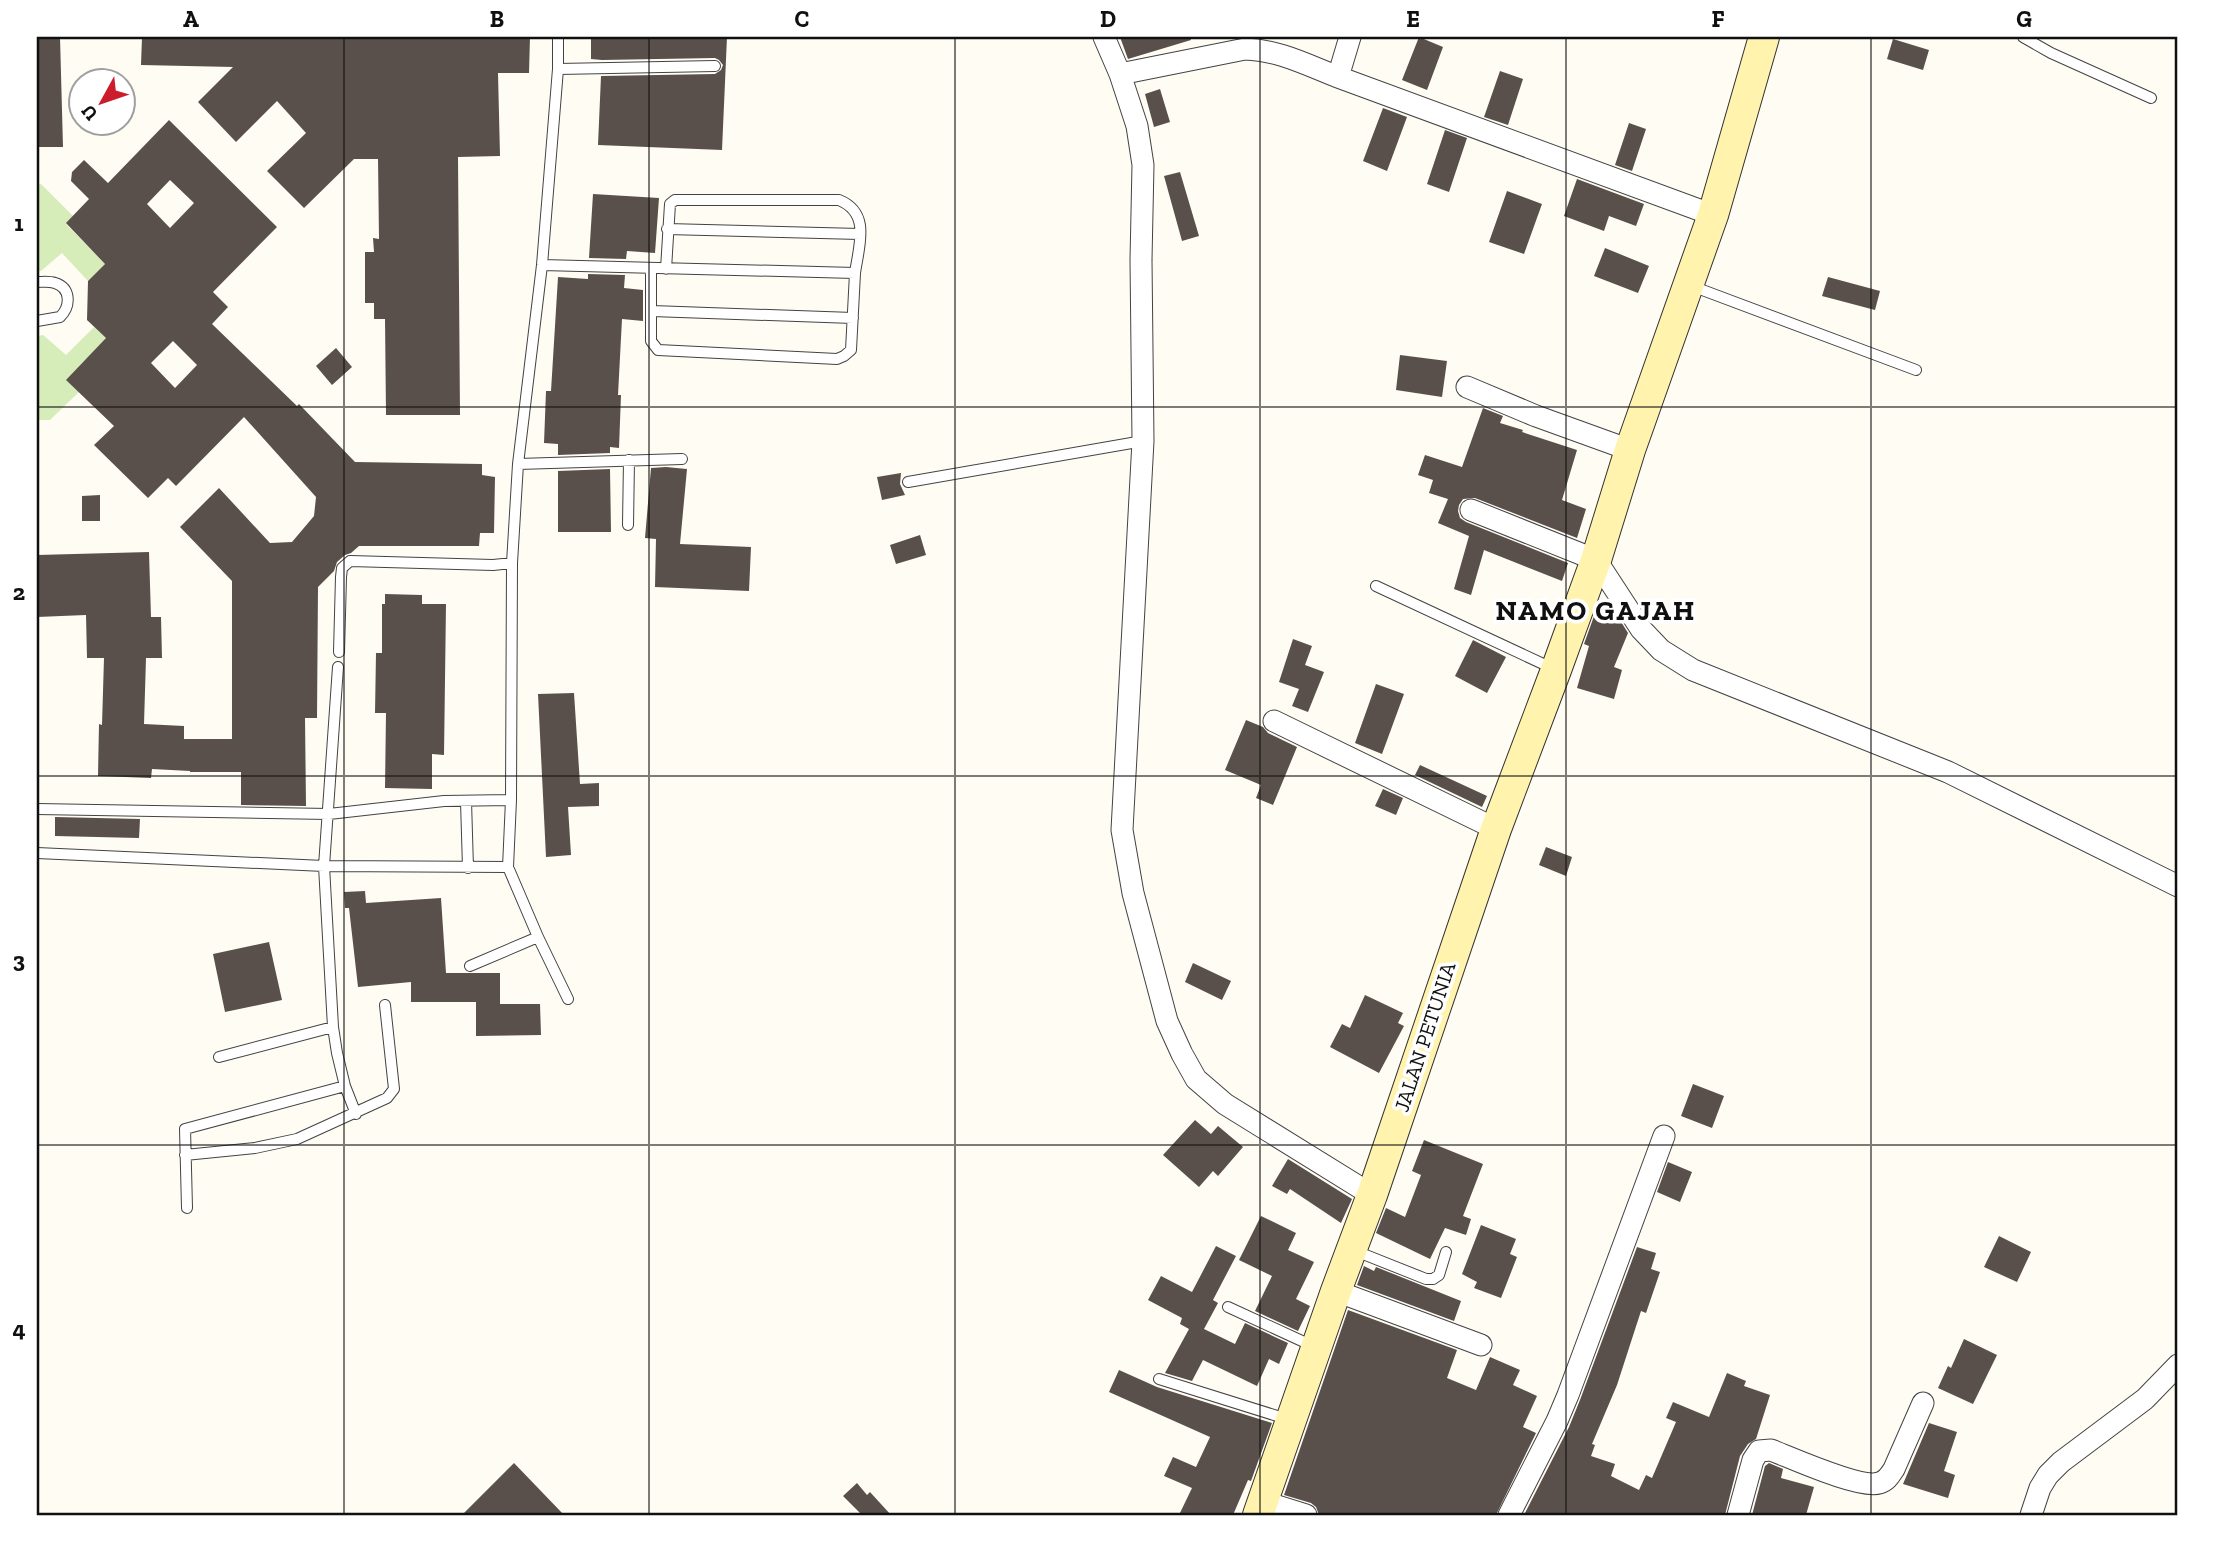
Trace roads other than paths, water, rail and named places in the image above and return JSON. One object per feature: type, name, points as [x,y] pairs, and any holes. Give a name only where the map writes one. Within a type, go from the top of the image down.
[{"type":"street","points":[[1104,37],[1120,74],[1137,126],[1143,165],[1143,441],[1122,830],[1133,893],[1167,1021],[1196,1079],[1225,1104],[1372,1195]]},
{"type":"street","points":[[1338,77],[1350,37]]},
{"type":"street","name":"JALAN PETUNIA","points":[[1261,1508],[1336,1291],[1353,1250],[1496,829],[1595,560],[1630,450],[1713,215],[1763,37]]},
{"type":"street","points":[[1120,74],[1245,49],[1282,54],[1713,215]]},
{"type":"street","points":[[1467,387],[1536,416],[1630,450]]},
{"type":"street","points":[[1472,510],[1595,560],[1641,629],[1661,650],[1693,670],[1948,772],[2178,886]]},
{"type":"street","points":[[1274,721],[1496,829]]},
{"type":"street","points":[[1509,1515],[1568,1395],[1664,1136]]},
{"type":"street","points":[[1336,1291],[1480,1345]]},
{"type":"street","points":[[2031,1515],[2040,1488],[2048,1475],[2061,1462],[2145,1399],[2178,1365]]},
{"type":"street","points":[[1738,1515],[1753,1460],[1759,1451],[1771,1450],[1856,1482],[1871,1485],[1882,1483],[1894,1469],[1923,1403]]},
{"type":"street","points":[[1261,1508],[1306,1515]]},
{"type":"lane","points":[[558,37],[558,69],[542,265],[518,464],[512,563],[511,800],[508,867],[568,999]]},
{"type":"lane","points":[[2023,37],[2051,53],[2151,98]]},
{"type":"lane","points":[[558,69],[715,66]]},
{"type":"lane","points":[[651,268],[651,341],[659,350],[837,359],[851,350],[860,234],[859,215],[851,205],[839,200],[675,200],[670,204],[666,269]]},
{"type":"lane","points":[[667,229],[860,234]]},
{"type":"lane","points":[[542,265],[855,273]]},
{"type":"lane","points":[[37,282],[58,284],[63,288],[68,300],[60,317],[37,321]]},
{"type":"lane","points":[[1688,285],[1916,370]]},
{"type":"lane","points":[[652,311],[853,318]]},
{"type":"lane","points":[[908,482],[1143,441]]},
{"type":"lane","points":[[518,464],[682,459]]},
{"type":"lane","points":[[628,525],[629,460]]},
{"type":"lane","points":[[339,652],[342,568],[350,561],[492,565],[512,563]]},
{"type":"lane","points":[[1376,586],[1556,670]]},
{"type":"lane","points":[[338,667],[324,866],[333,1027],[345,1086],[356,1114]]},
{"type":"lane","points":[[37,809],[329,814],[444,801],[511,800]]},
{"type":"lane","points":[[466,801],[468,868]]},
{"type":"lane","points":[[37,853],[324,866],[508,867]]},
{"type":"lane","points":[[470,966],[538,937]]},
{"type":"lane","points":[[185,1156],[255,1148],[298,1139],[387,1098],[394,1089],[385,1005]]},
{"type":"lane","points":[[219,1057],[333,1027]]},
{"type":"lane","points":[[187,1208],[185,1129],[345,1086]]},
{"type":"lane","points":[[1353,1250],[1426,1279],[1439,1275],[1446,1252]]},
{"type":"lane","points":[[1228,1307],[1317,1348]]},
{"type":"lane","points":[[1159,1379],[1293,1421]]},
{"type":"district","name":"NAMO GAJAH","points":[[1596,610]]}]
